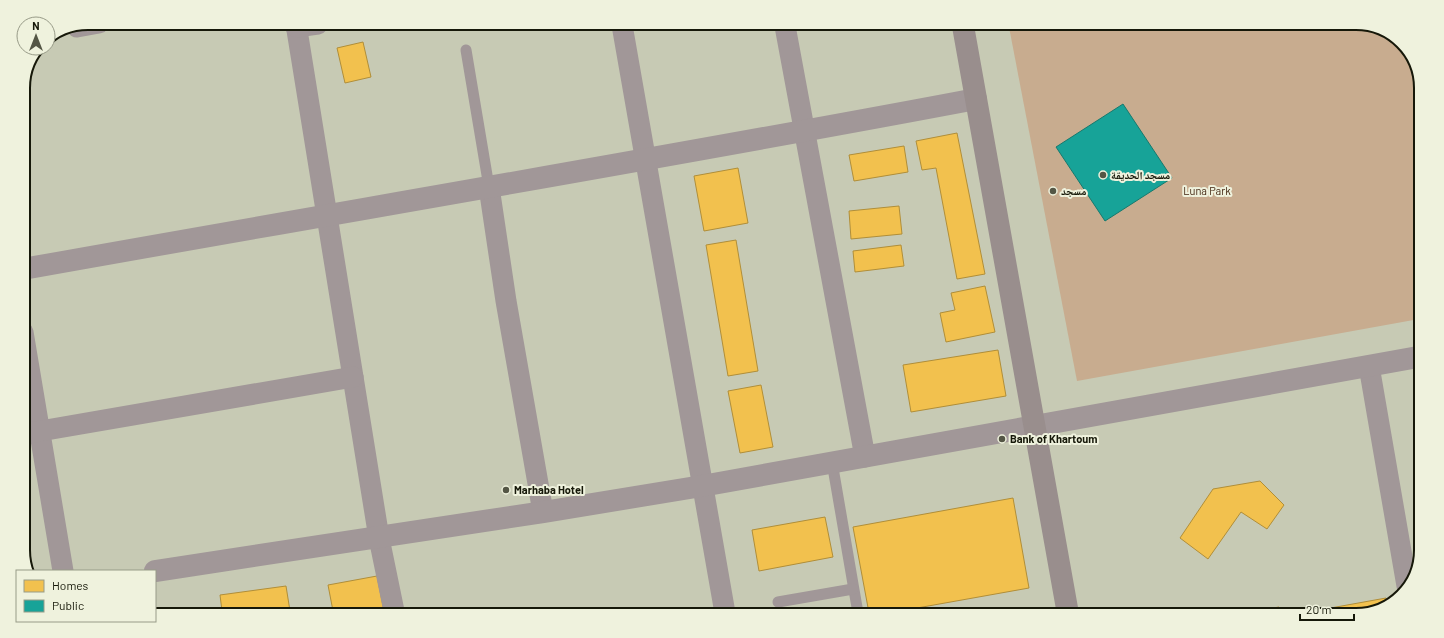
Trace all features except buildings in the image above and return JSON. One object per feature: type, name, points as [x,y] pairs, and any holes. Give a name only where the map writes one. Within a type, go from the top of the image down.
[{"type":"main road","points":[[964,30],[1067,608]]},
{"type":"street","points":[[297,30],[379,538],[393,608]]},
{"type":"street","points":[[623,30],[724,608]]},
{"type":"street","points":[[786,30],[865,457]]},
{"type":"street","points":[[30,268],[326,215],[646,161],[976,99]]},
{"type":"street","points":[[489,187],[506,301],[543,512]]},
{"type":"street","points":[[156,572],[702,486],[1414,358]]},
{"type":"street","points":[[1369,366],[1406,579]]},
{"type":"street","points":[[32,432],[353,377]]},
{"type":"street","points":[[30,410],[32,432],[63,570]]},
{"type":"lane","points":[[466,50],[489,187]]},
{"type":"lane","points":[[832,462],[857,608]]},
{"type":"lane","points":[[778,602],[853,589]]},
{"type":"green space","name":"Luna Park","points":[[1010,30],[1356,30],[1378,34],[1394,44],[1408,62],[1414,84],[1414,320],[1077,381]]},
{"type":"place","name":"مسجد الحديقة","points":[[1103,175]]},
{"type":"place","name":"مسجد","points":[[1053,191]]},
{"type":"place","name":"Bank of Khartoum","points":[[1002,439]]},
{"type":"place","name":"Marhaba Hotel","points":[[506,490]]}]
